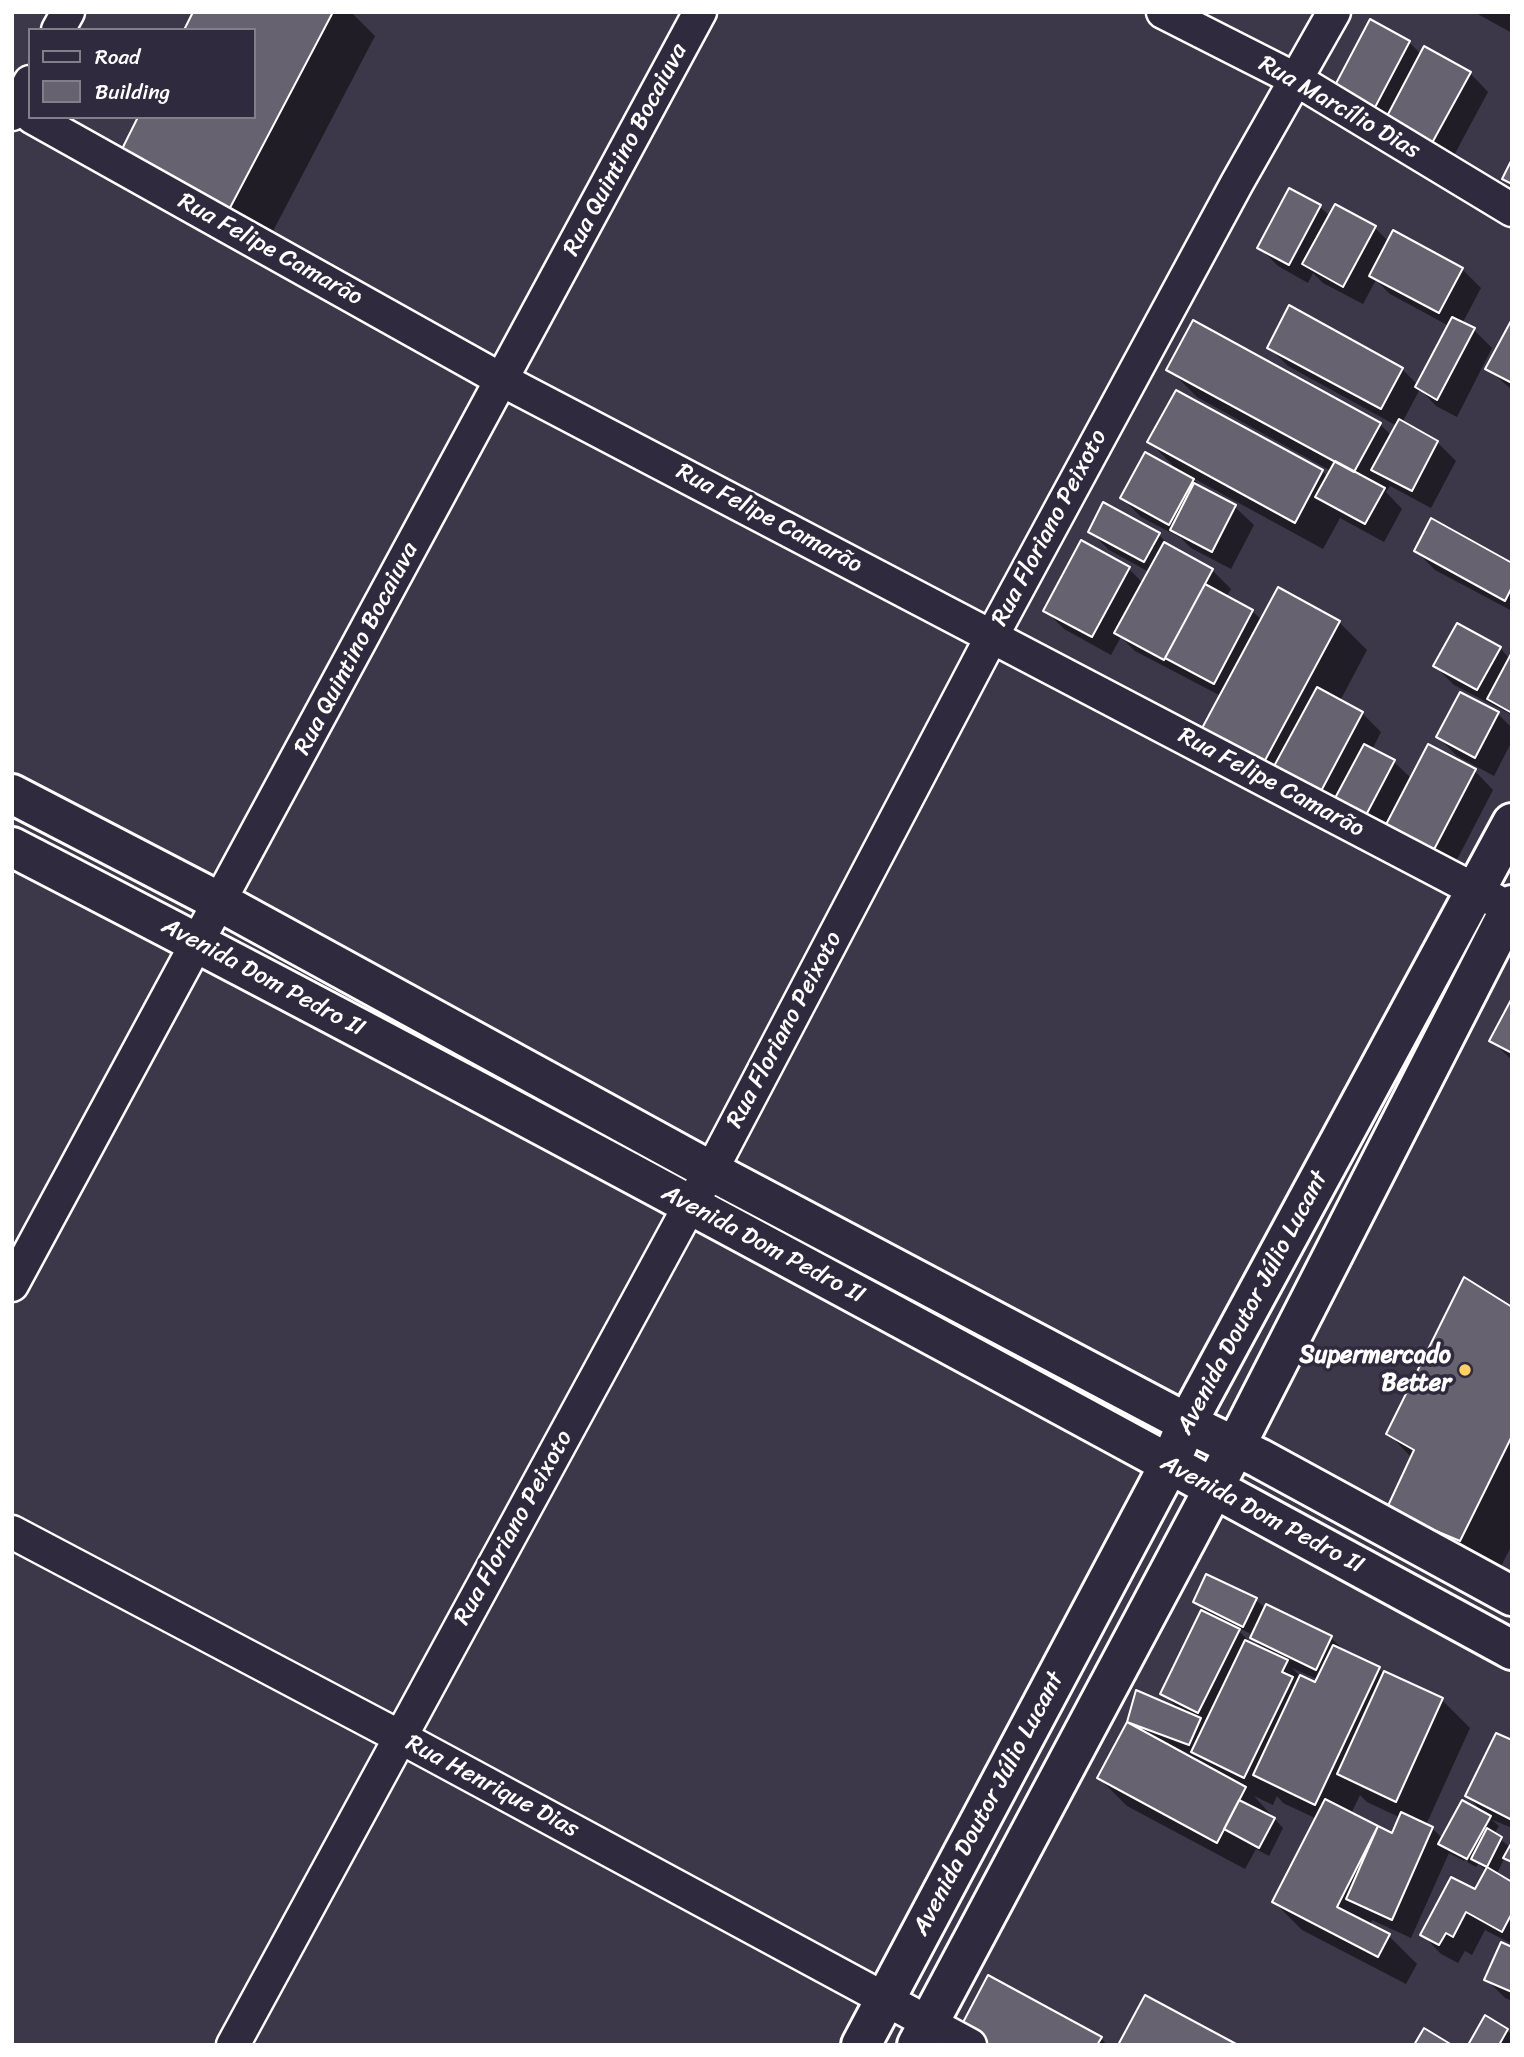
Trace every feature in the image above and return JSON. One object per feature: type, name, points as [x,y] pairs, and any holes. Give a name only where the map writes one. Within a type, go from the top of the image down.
[{"type":"street","points":[[59,28],[68,12]]},
{"type":"street","name":"Rua Quintino Bocaiuva","points":[[12,1285],[700,12]]},
{"type":"street","name":"Rua Marcílio Dias","points":[[1163,12],[1297,80],[1512,210]]},
{"type":"street","name":"Rua Floriano Peixoto","points":[[233,2045],[690,1205],[711,1171],[992,636],[1237,183],[1334,12]]},
{"type":"street","name":"Rua Felipe Camarão","points":[[43,119],[502,380],[1511,908]]},
{"type":"street","name":"Avenida Dom Pedro II","points":[[12,794],[220,902],[711,1171],[1187,1423],[1236,1446],[1512,1597]]},
{"type":"street","name":"Avenida Doutor Júlio Lucant","points":[[861,2045],[1169,1465],[1187,1423],[1512,823]]},
{"type":"street","name":"Avenida Dom Pedro II","points":[[12,846],[690,1205],[1512,1650]]},
{"type":"street","name":"Avenida Doutor Júlio Lucant","points":[[923,2033],[1236,1446],[1511,908]]},
{"type":"street","points":[[1329,1161],[1371,1180]]},
{"type":"street","name":"Rua Henrique Dias","points":[[12,1532],[400,1737],[885,1999],[923,2033],[970,2045]]},
{"type":"street","points":[[1044,1700],[1090,1720]]},
{"type":"building","points":[[193,12],[333,12],[222,223],[115,163],[137,119],[256,119],[256,28],[185,28]]},
{"type":"building","points":[[1370,19],[1410,41],[1372,113],[1332,91]]},
{"type":"building","points":[[1424,46],[1471,72],[1432,143],[1386,118]]},
{"type":"building","points":[[1512,159],[1512,184],[1502,179]]},
{"type":"building","points":[[1289,188],[1321,205],[1289,265],[1257,248]]},
{"type":"building","points":[[1335,204],[1376,226],[1343,287],[1302,264]]},
{"type":"building","points":[[1393,230],[1463,268],[1439,313],[1369,276]]},
{"type":"building","points":[[1289,305],[1403,368],[1381,409],[1267,348]]},
{"type":"building","points":[[1452,317],[1475,328],[1437,400],[1415,387]]},
{"type":"building","points":[[1512,319],[1512,383],[1485,369]]},
{"type":"building","points":[[1193,320],[1381,423],[1354,472],[1166,370]]},
{"type":"building","points":[[1176,390],[1323,470],[1295,523],[1147,442]]},
{"type":"building","points":[[1399,419],[1438,441],[1412,491],[1371,470]]},
{"type":"building","points":[[1145,452],[1194,479],[1169,525],[1120,498]]},
{"type":"building","points":[[1335,461],[1385,488],[1365,524],[1315,497]]},
{"type":"building","points":[[1194,483],[1236,505],[1212,552],[1170,530]]},
{"type":"building","points":[[1103,502],[1160,533],[1144,562],[1088,532]]},
{"type":"building","points":[[1431,518],[1512,563],[1512,587],[1505,601],[1414,551]]},
{"type":"building","points":[[1081,540],[1130,567],[1092,637],[1043,611]]},
{"type":"building","points":[[1164,542],[1213,569],[1164,660],[1114,633]]},
{"type":"building","points":[[1205,584],[1253,610],[1214,684],[1165,658]]},
{"type":"building","points":[[1278,587],[1340,621],[1263,764],[1201,730]]},
{"type":"building","points":[[1457,623],[1501,647],[1477,690],[1433,666]]},
{"type":"building","points":[[1512,655],[1512,713],[1487,699]]},
{"type":"building","points":[[1317,687],[1363,712],[1320,793],[1273,768]]},
{"type":"building","points":[[1460,692],[1499,712],[1475,758],[1436,737]]},
{"type":"building","points":[[1364,744],[1395,760],[1365,817],[1334,800]]},
{"type":"building","points":[[1428,744],[1476,769],[1428,861],[1380,836]]},
{"type":"building","points":[[1512,998],[1512,1053],[1489,1041]]},
{"type":"building","name":"Supermercado Better","points":[[1464,1277],[1512,1307],[1512,1436],[1460,1541],[1386,1510],[1414,1450],[1386,1434]]},
{"type":"building","points":[[1206,1574],[1257,1598],[1243,1627],[1193,1602]]},
{"type":"building","points":[[1266,1604],[1332,1636],[1316,1670],[1250,1638]]},
{"type":"building","points":[[1201,1610],[1240,1629],[1198,1713],[1160,1694]]},
{"type":"building","points":[[1245,1640],[1288,1660],[1282,1672],[1293,1677],[1244,1778],[1191,1752]]},
{"type":"building","points":[[1333,1645],[1380,1667],[1315,1805],[1253,1775],[1300,1675],[1315,1682]]},
{"type":"building","points":[[1384,1671],[1443,1698],[1396,1802],[1337,1774]]},
{"type":"building","points":[[1136,1690],[1201,1718],[1189,1745],[1127,1722]]},
{"type":"building","points":[[1127,1722],[1246,1787],[1217,1843],[1097,1778]]},
{"type":"building","points":[[1496,1733],[1512,1740],[1512,1820],[1465,1796]]},
{"type":"building","points":[[1325,1799],[1378,1826],[1337,1907],[1390,1934],[1378,1957],[1272,1902]]},
{"type":"building","points":[[1239,1800],[1275,1818],[1259,1848],[1224,1829]]},
{"type":"building","points":[[1462,1800],[1491,1816],[1467,1859],[1438,1844]]},
{"type":"building","points":[[1401,1812],[1433,1827],[1392,1920],[1346,1899],[1378,1826],[1392,1833]]},
{"type":"building","points":[[1487,1828],[1502,1837],[1487,1867],[1471,1859]]},
{"type":"building","points":[[1512,1842],[1512,1862],[1503,1858]]},
{"type":"building","points":[[1487,1867],[1512,1882],[1512,1913],[1502,1932],[1466,1912],[1453,1937],[1446,1933],[1439,1945],[1420,1935],[1451,1877],[1475,1889]]},
{"type":"building","points":[[1501,1942],[1512,1947],[1512,1992],[1484,1980]]},
{"type":"building","points":[[988,1975],[1102,2037],[1097,2045],[986,2045],[959,2030]]},
{"type":"building","points":[[1145,1995],[1238,2045],[1118,2045]]},
{"type":"building","points":[[1485,2015],[1508,2029],[1499,2045],[1468,2045]]},
{"type":"building","points":[[1424,2028],[1452,2045],[1414,2045]]},
{"type":"place","name":"Supermercado Better","points":[[1465,1370]]}]
